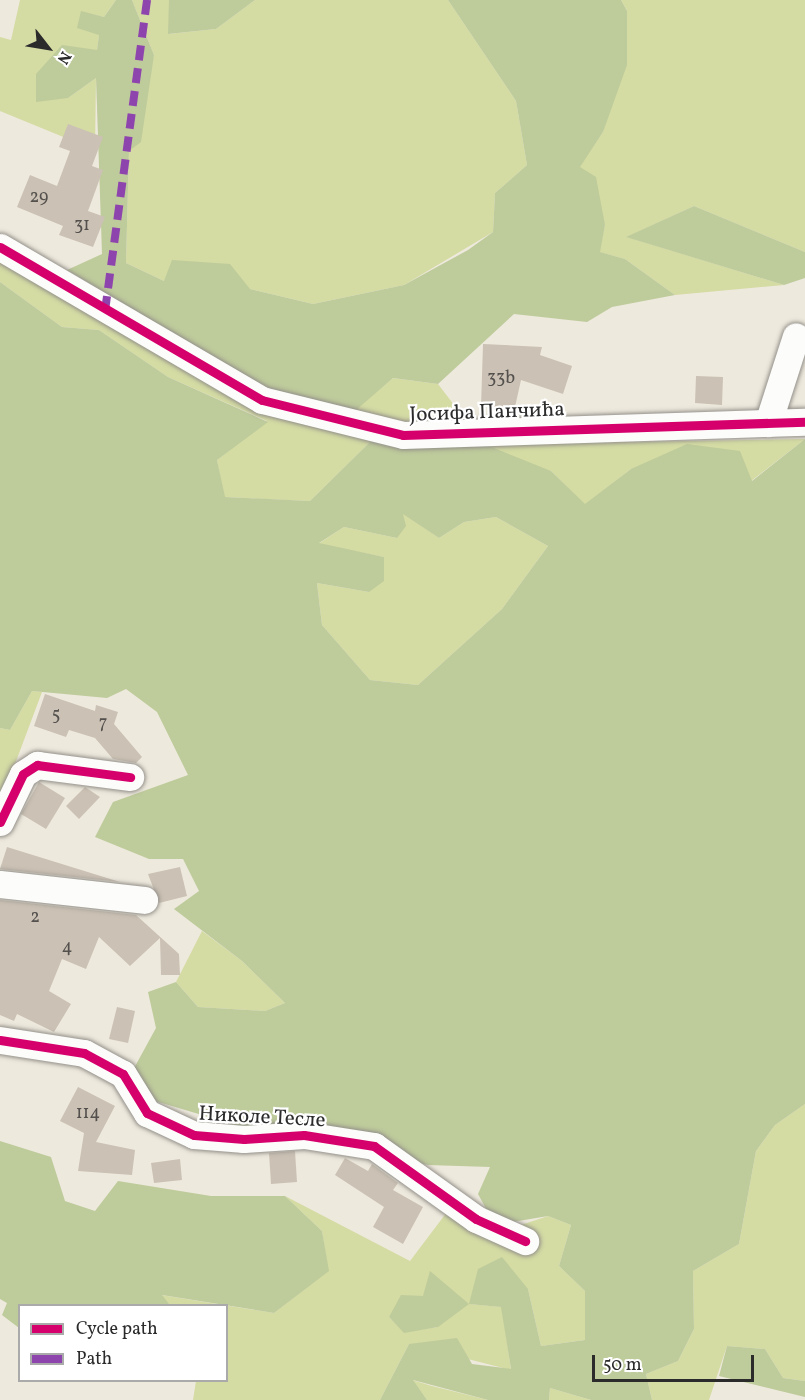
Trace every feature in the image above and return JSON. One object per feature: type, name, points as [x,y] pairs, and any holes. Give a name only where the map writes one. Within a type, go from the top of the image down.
[{"type":"street","name":"Јосифа Панчића","points":[[0,247],[262,400],[404,435],[805,422]]},
{"type":"street","points":[[768,423],[795,336]]},
{"type":"street","points":[[0,822],[23,774],[37,765],[130,777]]},
{"type":"street","points":[[0,884],[144,900]]},
{"type":"street","name":"Николе Тесле","points":[[0,1040],[84,1053],[123,1074],[147,1113],[194,1135],[244,1139],[304,1135],[374,1146],[476,1219],[525,1241]]},
{"type":"green space","points":[[20,0],[116,0],[104,17],[81,12],[99,35],[97,50],[68,98],[96,78],[95,150],[0,111],[0,37],[11,40]]},
{"type":"green space","points":[[116,0],[132,0],[154,55],[141,142],[129,151],[126,263],[164,281],[172,260],[230,264],[250,289],[313,304],[404,285],[468,250],[493,232],[495,193],[527,165],[516,101],[448,0],[621,0],[627,11],[627,65],[603,132],[580,167],[596,177],[605,225],[600,252],[625,259],[675,295],[612,307],[587,322],[514,314],[438,384],[393,378],[355,411],[268,390],[67,270],[102,254],[96,78],[68,98],[36,102],[36,74],[62,45],[97,50],[99,35],[77,28],[81,11],[104,17]]},
{"type":"green space","points":[[132,0],[169,0],[169,34],[216,29],[255,0],[448,0],[516,101],[527,165],[495,193],[493,232],[404,285],[313,304],[250,289],[164,281],[126,263],[129,151],[154,55]]},
{"type":"green space","points":[[169,0],[255,0],[216,29],[168,34]]},
{"type":"green space","points":[[621,0],[805,0],[805,252],[694,206],[627,237],[784,285],[675,295],[625,259],[599,252],[605,225],[579,167],[603,132],[627,11]]},
{"type":"green space","points":[[694,206],[805,252],[805,278],[784,285],[626,237]]},
{"type":"green space","points":[[0,237],[268,390],[355,410],[393,378],[438,384],[484,444],[805,439],[751,481],[631,469],[585,505],[551,471],[372,440],[310,501],[224,497],[217,460],[267,421],[168,377],[99,330],[62,327],[0,282]]},
{"type":"green space","points":[[0,282],[62,327],[99,330],[168,377],[268,422],[217,460],[225,497],[310,501],[372,440],[484,444],[551,471],[585,504],[631,469],[687,444],[740,451],[752,481],[805,439],[805,1104],[775,1125],[756,1151],[739,1244],[693,1271],[694,1329],[678,1361],[646,1374],[652,1400],[591,1400],[550,1388],[549,1400],[488,1400],[413,1380],[427,1400],[380,1400],[409,1344],[457,1338],[472,1364],[511,1369],[501,1307],[469,1304],[478,1269],[502,1257],[528,1289],[541,1346],[585,1340],[585,1291],[559,1266],[571,1225],[548,1216],[495,1225],[478,1194],[490,1167],[428,1165],[239,1126],[155,1101],[133,1070],[156,1028],[148,992],[176,982],[198,1007],[265,1011],[285,1003],[242,961],[174,909],[199,891],[183,859],[149,859],[95,837],[113,802],[188,775],[157,712],[126,689],[107,698],[32,691],[10,730],[0,728]],"holes":[[[403,514],[439,538],[464,522],[496,517],[548,546],[502,609],[418,685],[370,680],[322,625],[317,583],[369,592],[384,581],[384,557],[319,543],[344,527],[397,538],[406,526]]]},
{"type":"green space","points":[[403,513],[439,538],[464,522],[496,517],[548,546],[502,609],[418,685],[370,680],[322,625],[317,583],[369,592],[384,557],[318,544],[344,527],[397,538]]},
{"type":"green space","points":[[32,691],[42,692],[0,804],[0,728],[10,730]]},
{"type":"green space","points":[[202,931],[242,961],[285,1003],[265,1011],[198,1007],[176,982]]},
{"type":"green space","points":[[805,1104],[805,1381],[783,1378],[765,1349],[727,1346],[709,1400],[652,1400],[646,1374],[678,1361],[694,1329],[693,1271],[739,1244],[756,1151],[775,1125]]},
{"type":"green space","points":[[0,1141],[51,1157],[65,1201],[95,1211],[118,1181],[211,1196],[285,1196],[322,1231],[329,1271],[274,1313],[162,1295],[169,1304],[18,1304],[18,1327],[2,1315],[7,1303],[0,1299]]},
{"type":"green space","points":[[285,1196],[410,1261],[447,1212],[521,1225],[548,1216],[571,1225],[559,1266],[585,1291],[585,1340],[541,1346],[528,1289],[470,1304],[502,1307],[511,1370],[409,1344],[380,1400],[193,1400],[196,1382],[228,1382],[228,1306],[274,1313],[328,1271],[322,1231]],"holes":[[[423,1297],[438,1327],[404,1332],[389,1317]]]},
{"type":"green space","points":[[430,1271],[469,1304],[438,1327],[404,1333],[389,1317],[401,1295],[423,1296]]},
{"type":"green space","points":[[161,1295],[218,1304],[169,1304]]},
{"type":"green space","points":[[727,1346],[765,1349],[783,1378],[805,1381],[805,1397],[719,1376]]},
{"type":"green space","points":[[412,1380],[432,1386],[488,1400],[427,1400]]},
{"type":"green space","points":[[550,1388],[591,1400],[549,1400]]},
{"type":"building","points":[[68,124],[103,137],[92,166],[103,170],[88,211],[105,217],[93,247],[59,235],[63,226],[17,207],[30,175],[57,186],[70,151],[59,147]]},
{"type":"building","points":[[483,344],[542,347],[540,355],[572,366],[563,394],[521,380],[515,407],[481,406]]},
{"type":"building","points":[[696,376],[723,377],[722,405],[695,403]]},
{"type":"building","points":[[45,694],[95,711],[96,705],[118,712],[114,724],[142,757],[136,763],[113,759],[95,738],[69,730],[66,737],[34,726]]},
{"type":"building","points":[[39,782],[65,798],[46,829],[21,814]]},
{"type":"building","points":[[85,787],[100,797],[79,819],[66,806]]},
{"type":"building","points":[[7,847],[120,882],[0,869]]},
{"type":"building","points":[[180,867],[187,896],[159,903],[148,874]]},
{"type":"building","points":[[0,900],[136,915],[179,954],[180,975],[161,975],[160,938],[130,966],[99,937],[86,969],[62,959],[49,991],[71,1004],[54,1032],[17,1014],[14,1021],[0,1015]]},
{"type":"building","points":[[117,1007],[135,1011],[128,1043],[109,1039]]},
{"type":"building","points":[[78,1087],[115,1106],[96,1142],[135,1150],[132,1175],[78,1171],[84,1133],[60,1121]]},
{"type":"building","points":[[295,1151],[297,1182],[271,1184],[269,1153]]},
{"type":"building","points":[[345,1158],[368,1171],[372,1164],[398,1183],[393,1190],[423,1207],[403,1244],[373,1227],[384,1207],[335,1175]]},
{"type":"building","points":[[180,1159],[182,1180],[154,1183],[151,1163]]},
{"type":"marked path","points":[[105,311],[147,0]]},
{"type":"cycle path","points":[[0,247],[262,400],[403,435],[805,422]]},
{"type":"cycle path","points":[[0,822],[23,774],[37,765],[130,777]]},
{"type":"cycle path","points":[[0,1040],[84,1053],[123,1074],[147,1113],[194,1135],[244,1139],[304,1135],[374,1146],[476,1219],[525,1241]]}]
